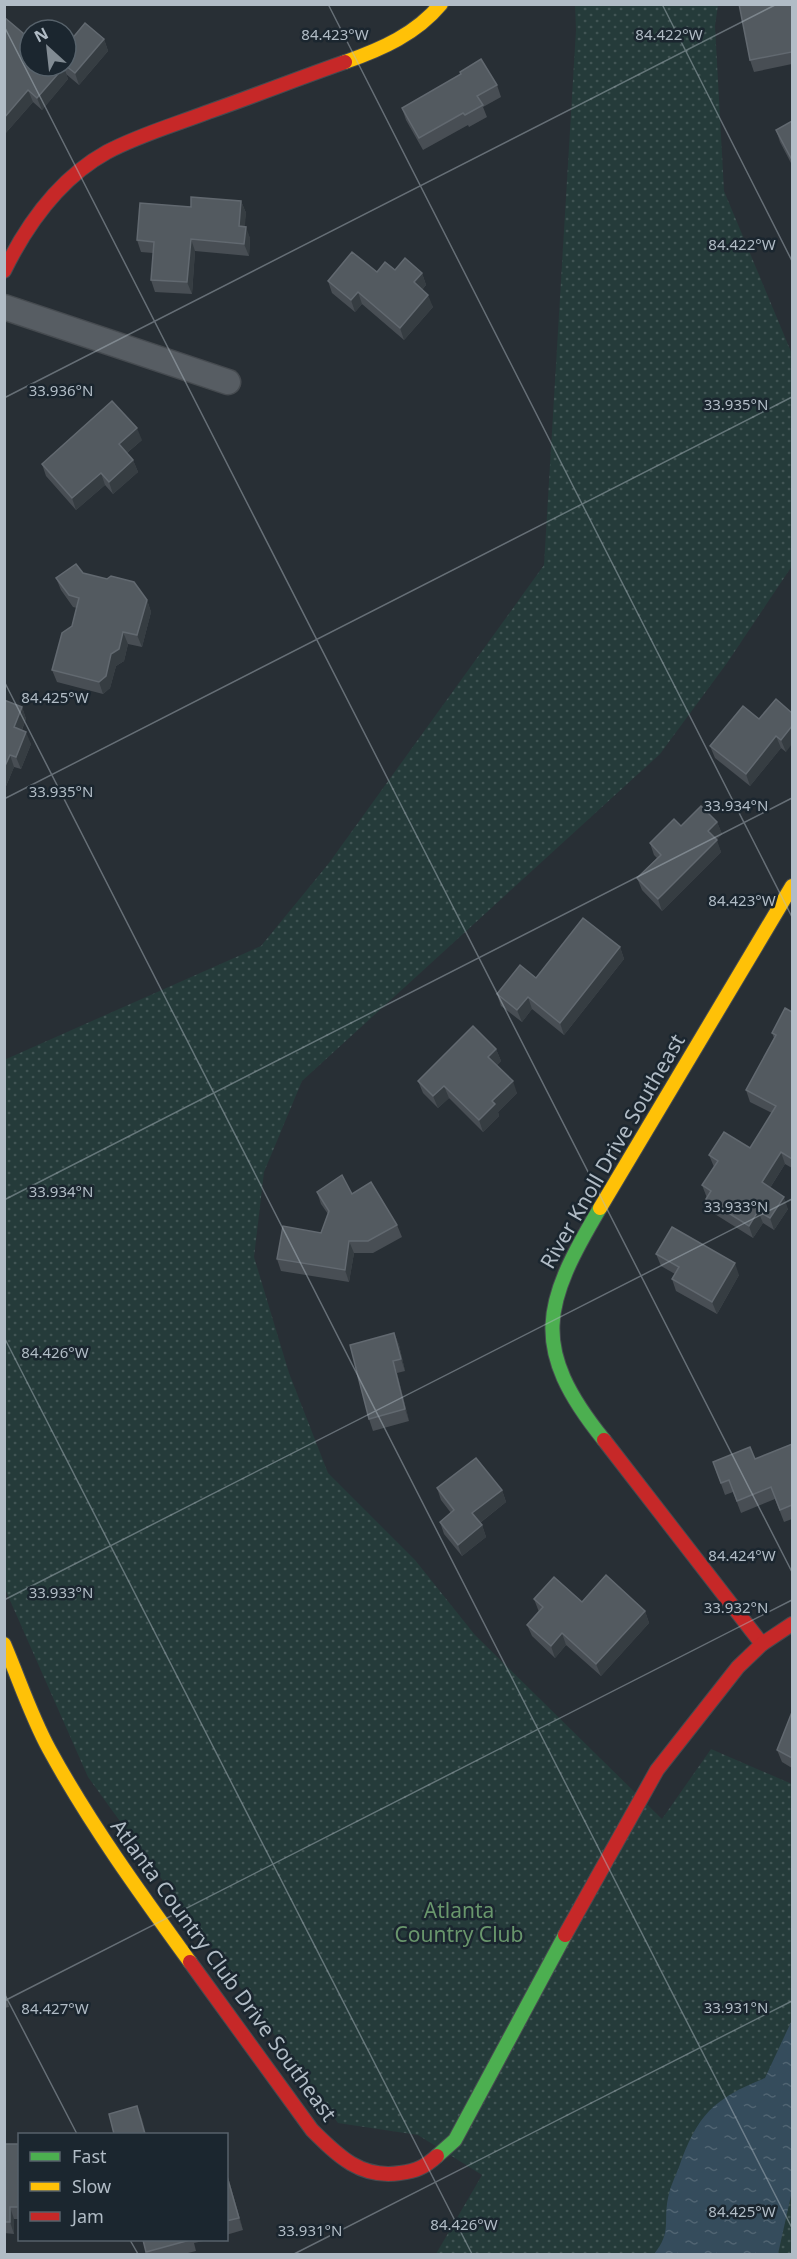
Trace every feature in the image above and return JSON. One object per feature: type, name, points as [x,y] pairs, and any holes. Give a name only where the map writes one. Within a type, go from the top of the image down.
[{"type":"street","points":[[4,271],[29,227],[44,207],[79,171],[97,158],[145,135],[370,53],[422,24],[441,4]]},
{"type":"street","points":[[4,307],[228,382]]},
{"type":"street","name":"River Knoll Drive Southeast","points":[[762,1644],[587,1417],[559,1368],[551,1322],[554,1301],[573,1253],[792,886]]},
{"type":"street","name":"Atlanta Country Club Drive Southeast","points":[[4,1644],[32,1711],[67,1782],[132,1882],[221,2006],[322,2140],[362,2170],[386,2175],[414,2171],[426,2166],[455,2140],[657,1770],[738,1667],[762,1644],[792,1624]]},
{"type":"green space","name":"Atlanta Country Club","points":[[575,5],[718,5],[715,26],[724,191],[792,354],[792,566],[727,663],[660,754],[302,1081],[264,1172],[254,1257],[289,1373],[328,1473],[415,1560],[475,1635],[662,1819],[711,1749],[792,1784],[792,2254],[436,2254],[482,2175],[418,2135],[338,2123],[88,1777],[5,1589],[4,1060],[261,946],[329,863],[544,565],[576,30]]},
{"type":"water","points":[[792,2020],[792,2191],[778,2254],[654,2254],[665,2233],[670,2190],[693,2134],[701,2121],[720,2101],[747,2085],[765,2078]]},
{"type":"building","points":[[739,4],[792,4],[792,52],[750,60]]},
{"type":"building","points":[[4,17],[18,29],[18,78],[54,78],[37,98],[28,90],[4,118]]},
{"type":"building","points":[[85,23],[104,39],[78,69],[78,31]]},
{"type":"building","points":[[481,59],[497,85],[477,96],[483,105],[465,115],[463,113],[419,138],[402,108],[461,74],[460,72]]},
{"type":"building","points":[[792,121],[792,160],[776,130]]},
{"type":"building","points":[[191,197],[241,201],[239,226],[246,227],[244,244],[191,239],[187,282],[151,280],[154,242],[137,240],[140,203],[191,207]]},
{"type":"building","points":[[352,252],[377,272],[385,262],[395,270],[405,258],[422,273],[414,282],[428,295],[400,328],[358,292],[351,300],[328,281]]},
{"type":"building","points":[[112,401],[137,428],[119,444],[133,460],[109,482],[101,473],[72,498],[42,464]]},
{"type":"building","points":[[76,564],[83,573],[107,579],[111,576],[134,582],[147,600],[137,635],[123,632],[119,649],[111,654],[106,676],[99,682],[52,670],[62,633],[72,626],[79,598],[69,595],[56,578]]},
{"type":"building","points":[[776,699],[792,713],[792,726],[781,740],[776,736],[746,774],[710,746],[743,706],[759,719]]},
{"type":"building","points":[[4,700],[22,707],[14,727],[26,732],[16,757],[10,755],[4,768]]},
{"type":"building","points":[[701,806],[717,822],[708,831],[717,840],[658,899],[637,878],[661,855],[650,843],[674,819],[681,826]]},
{"type":"building","points":[[583,918],[620,947],[560,1023],[528,997],[517,1010],[497,994],[520,965],[536,978]]},
{"type":"building","points":[[785,1008],[792,1012],[792,1159],[781,1152],[762,1182],[784,1197],[770,1218],[758,1211],[749,1226],[706,1199],[711,1191],[702,1185],[718,1161],[709,1155],[724,1132],[750,1148],[776,1106],[746,1090],[776,1035],[772,1033]]},
{"type":"building","points":[[473,1026],[496,1049],[488,1057],[513,1081],[492,1101],[495,1104],[479,1120],[444,1086],[433,1096],[418,1081]]},
{"type":"building","points":[[342,1175],[352,1194],[371,1182],[397,1225],[368,1241],[349,1241],[345,1270],[277,1259],[283,1226],[321,1233],[329,1211],[317,1192]]},
{"type":"building","points":[[672,1227],[735,1263],[712,1302],[672,1279],[679,1267],[656,1254]]},
{"type":"building","points":[[394,1333],[401,1359],[393,1361],[405,1409],[369,1419],[350,1345]]},
{"type":"building","points":[[792,1444],[792,1505],[780,1510],[771,1487],[737,1501],[729,1480],[721,1483],[713,1462],[750,1447],[755,1459]]},
{"type":"building","points":[[476,1458],[502,1490],[472,1513],[482,1525],[458,1545],[440,1522],[454,1510],[437,1488]]},
{"type":"building","points":[[606,1575],[645,1611],[596,1664],[562,1633],[551,1646],[527,1625],[543,1607],[534,1599],[554,1577],[582,1602]]},
{"type":"building","points":[[792,1712],[792,1758],[777,1750]]},
{"type":"building","points":[[137,2106],[145,2133],[114,2133],[109,2114]]},
{"type":"building","points":[[4,2144],[18,2144],[18,2207],[10,2207],[10,2222],[4,2222]]},
{"type":"building","points":[[228,2180],[239,2218],[228,2221]]},
{"type":"building","points":[[143,2241],[186,2241],[146,2252]]},
{"type":"traffic: fast","points":[[600,1208],[566,1272],[556,1299],[552,1325],[555,1351],[564,1378],[580,1407],[604,1440]]},
{"type":"traffic: fast","points":[[437,2156],[455,2140],[565,1935]]},
{"type":"traffic: slow","points":[[345,62],[398,39],[421,24],[441,4]]},
{"type":"traffic: slow","points":[[600,1208],[792,886]]},
{"type":"traffic: slow","points":[[4,1644],[36,1724],[65,1777],[116,1858],[190,1962]]},
{"type":"traffic: jam","points":[[4,271],[23,236],[46,204],[74,175],[107,152],[157,130],[345,62]]},
{"type":"traffic: jam","points":[[604,1440],[762,1644]]},
{"type":"traffic: jam","points":[[565,1935],[657,1770],[738,1667],[762,1644],[792,1624]]},
{"type":"traffic: jam","points":[[190,1962],[312,2130],[341,2157],[362,2169],[386,2174],[416,2170],[437,2156]]}]
